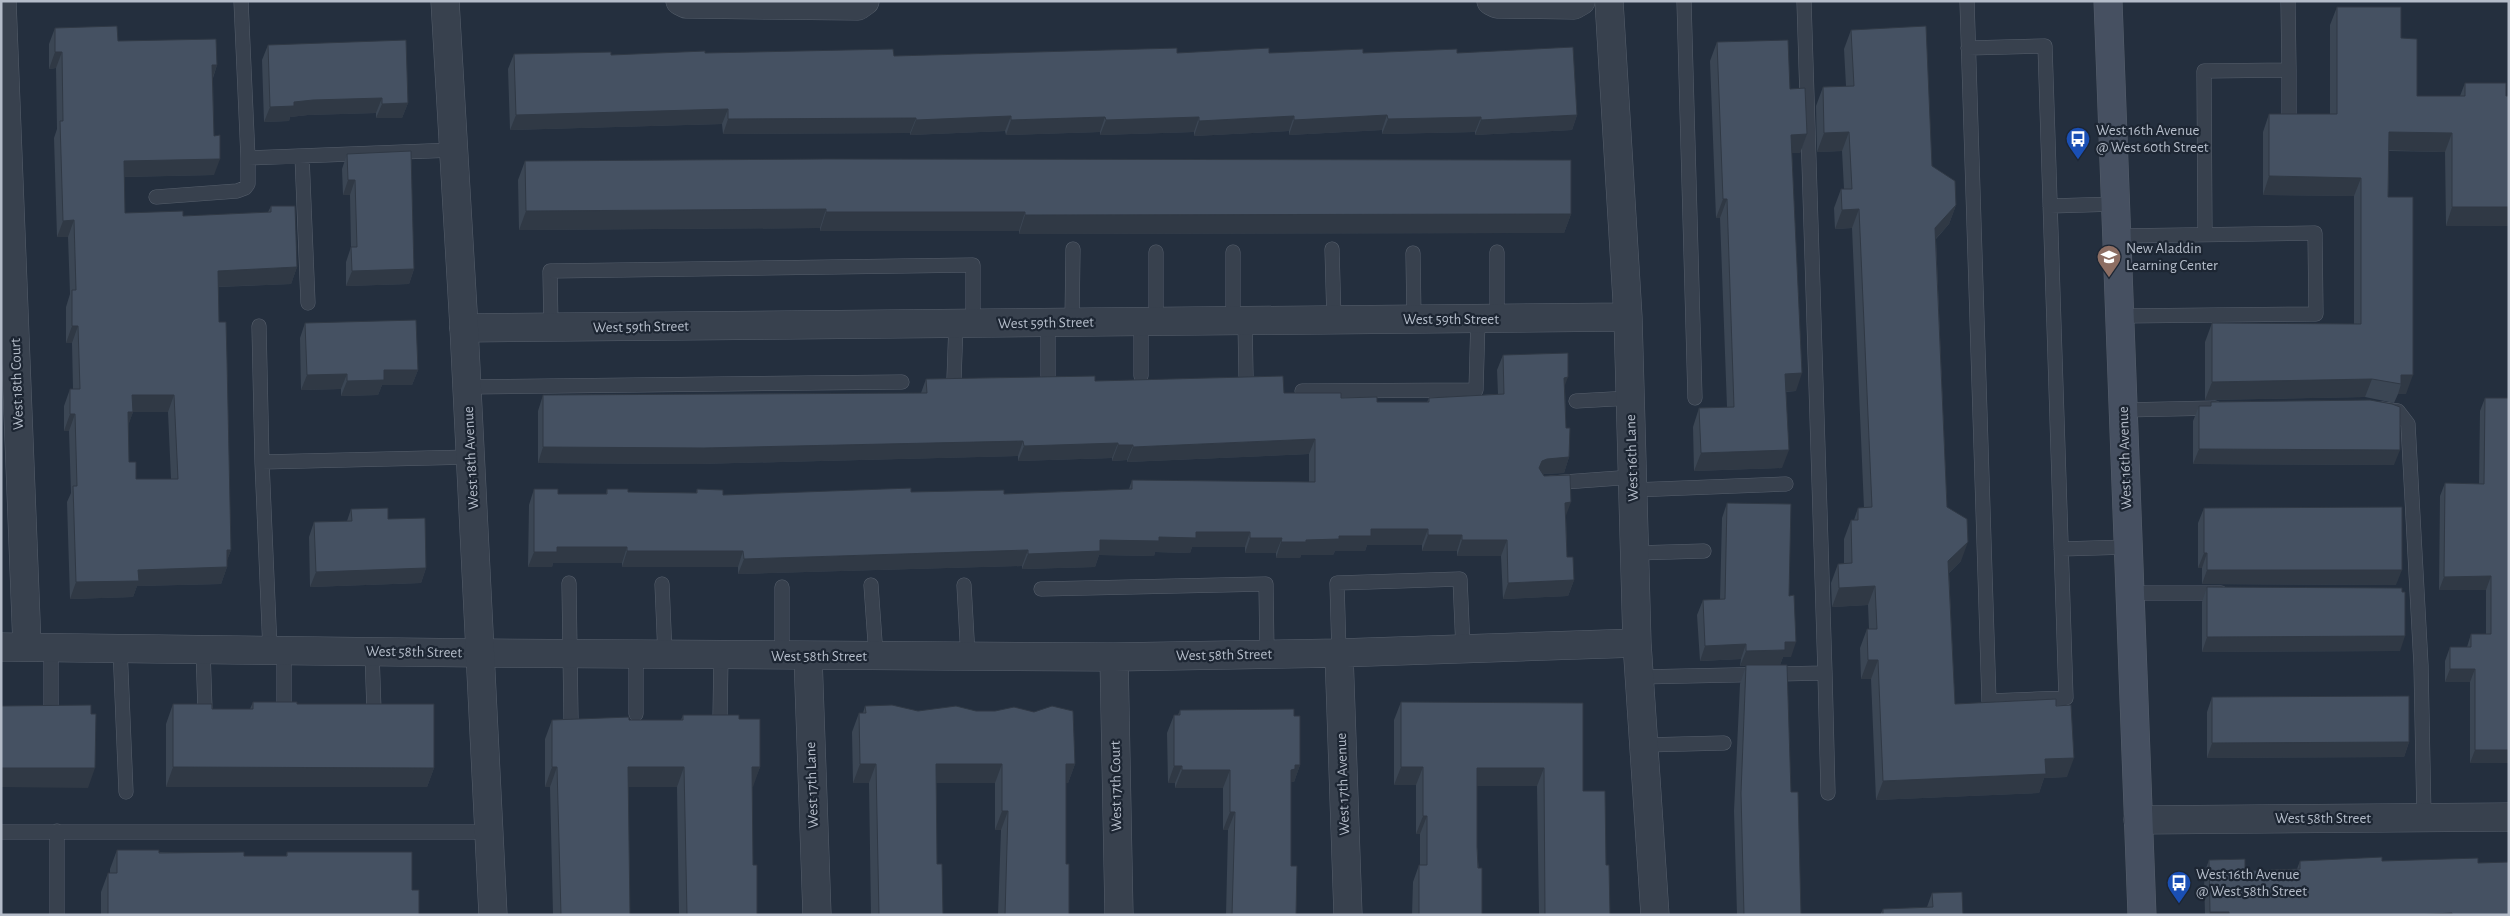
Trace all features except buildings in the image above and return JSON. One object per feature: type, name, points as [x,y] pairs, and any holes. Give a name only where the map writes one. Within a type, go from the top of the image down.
[{"type":"main road","name":"West 16th Avenue","points":[[2108,1],[2142,915]]},
{"type":"street","name":"West 18th Court","points":[[2,1],[26,646]]},
{"type":"street","name":"West 18th Avenue","points":[[445,1],[464,328],[493,915]]},
{"type":"street","points":[[680,1],[686,4],[858,6],[865,1]]},
{"type":"street","points":[[1490,1],[1497,4],[1574,5],[1581,1]]},
{"type":"street","name":"West 16th Lane","points":[[1609,1],[1628,318],[1637,643],[1655,915]]},
{"type":"street","name":"West 59th Street","points":[[464,328],[1628,318]]},
{"type":"street","name":"West 58th Street","points":[[26,646],[372,652],[1114,658],[1637,643]]},
{"type":"street","name":"West 17th Avenue","points":[[1339,653],[1348,915]]},
{"type":"street","name":"West 17th Lane","points":[[795,656],[817,915]]},
{"type":"street","name":"West 17th Court","points":[[1114,658],[1119,915]]},
{"type":"street","name":"West 58th Street","points":[[2138,820],[2509,817]]},
{"type":"lane","points":[[156,196],[237,191],[245,188],[248,184],[241,1]]},
{"type":"lane","points":[[1684,1],[1695,398]]},
{"type":"lane","points":[[1804,1],[1828,792]]},
{"type":"lane","points":[[1967,1],[1968,48],[1989,701],[2066,698],[2045,46],[1968,48]]},
{"type":"lane","points":[[2288,1],[2289,115]]},
{"type":"lane","points":[[2205,235],[2204,71],[2289,70]]},
{"type":"lane","points":[[248,158],[454,150]]},
{"type":"lane","points":[[302,156],[308,303]]},
{"type":"lane","points":[[2050,206],[2116,204]]},
{"type":"lane","points":[[2117,236],[2315,234],[2316,314],[2120,316]]},
{"type":"lane","points":[[1048,376],[1073,250]]},
{"type":"lane","points":[[1332,250],[1334,320]]},
{"type":"lane","points":[[1140,376],[1156,252]]},
{"type":"lane","points":[[1233,252],[1246,376]]},
{"type":"lane","points":[[1302,391],[1476,390],[1497,252]]},
{"type":"lane","points":[[1413,253],[1414,319]]},
{"type":"lane","points":[[551,328],[550,271],[972,266],[954,379]]},
{"type":"lane","points":[[259,326],[262,462],[277,650],[284,712]]},
{"type":"lane","points":[[467,387],[902,382]]},
{"type":"lane","points":[[1576,400],[1631,398]]},
{"type":"lane","points":[[2366,406],[2398,412],[2408,424],[2412,594],[2424,818]]},
{"type":"lane","points":[[2123,410],[2226,407]]},
{"type":"lane","points":[[262,462],[470,457]]},
{"type":"lane","points":[[1542,483],[1786,484]]},
{"type":"lane","points":[[2061,549],[2128,546]]},
{"type":"lane","points":[[1635,553],[1704,551]]},
{"type":"lane","points":[[1339,653],[1337,583],[1356,582],[1460,579],[1463,649]]},
{"type":"lane","points":[[569,583],[571,719]]},
{"type":"lane","points":[[662,584],[664,655]]},
{"type":"lane","points":[[1041,588],[1266,584],[1267,655]]},
{"type":"lane","points":[[871,585],[876,656]]},
{"type":"lane","points":[[964,585],[968,656]]},
{"type":"lane","points":[[782,587],[795,656]]},
{"type":"lane","points":[[2130,593],[2239,594]]},
{"type":"lane","points":[[26,646],[52,712]]},
{"type":"lane","points":[[120,647],[126,792]]},
{"type":"lane","points":[[203,649],[205,710]]},
{"type":"lane","points":[[372,652],[374,711]]},
{"type":"lane","points":[[636,654],[636,714]]},
{"type":"lane","points":[[720,718],[721,655]]},
{"type":"lane","points":[[1639,677],[1825,672]]},
{"type":"lane","points":[[1644,745],[1724,743]]},
{"type":"lane","points":[[57,831],[57,915]]},
{"type":"lane","points":[[1,832],[489,832]]},
{"type":"place","name":"West 16th Avenue @ West 60th Street","points":[[2078,160]]},
{"type":"place","name":"New Aladdin Learning Center","points":[[2109,278]]},
{"type":"place","name":"West 16th Avenue @ West 58th Street","points":[[2179,904]]}]
